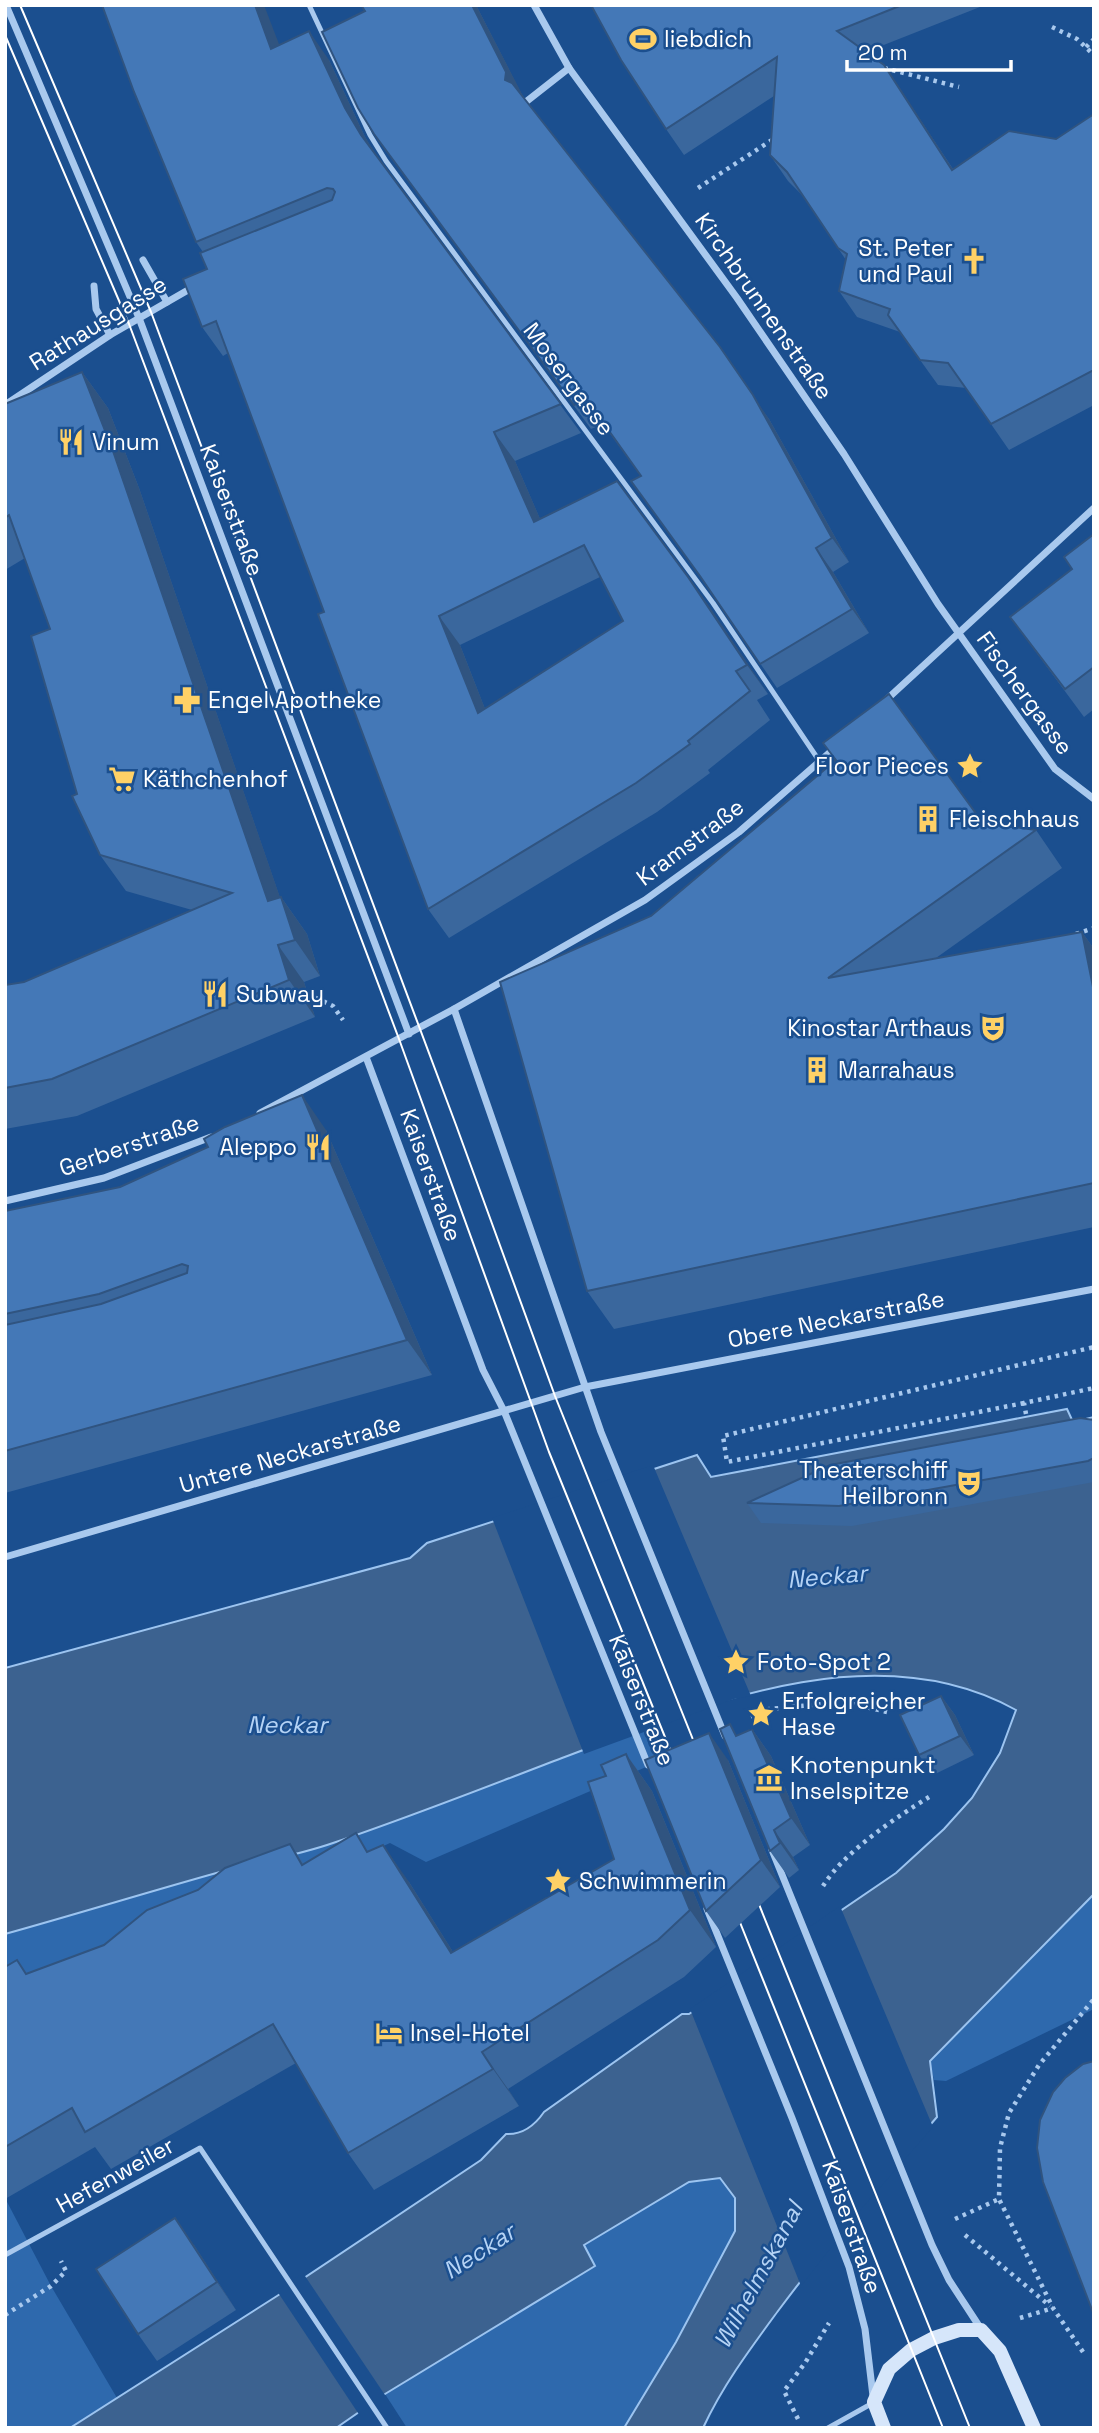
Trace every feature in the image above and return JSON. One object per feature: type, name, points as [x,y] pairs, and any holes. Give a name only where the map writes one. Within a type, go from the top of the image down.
[{"type":"street","name":"Kaiserstraße","points":[[6,5],[139,318],[409,1034]]},
{"type":"street","name":"Kirchbrunnenstraße","points":[[534,5],[569,68],[670,206],[844,454],[959,633]]},
{"type":"street","points":[[527,101],[569,68]]},
{"type":"street","points":[[143,260],[167,302]]},
{"type":"street","name":"Rathausgasse","points":[[5,405],[110,335],[204,282]]},
{"type":"street","points":[[94,286],[96,309],[110,335]]},
{"type":"street","points":[[879,707],[1094,508]]},
{"type":"street","name":"Fischergasse","points":[[959,633],[1055,769],[1094,799]]},
{"type":"street","name":"Kramstraße","points":[[409,1034],[672,882],[738,832],[839,744]]},
{"type":"street","points":[[454,1009],[601,1432],[728,1743]]},
{"type":"street","points":[[256,1115],[409,1034]]},
{"type":"street","name":"Kaiserstraße","points":[[366,1057],[483,1370],[504,1411],[654,1780]]},
{"type":"street","name":"Gerberstraße","points":[[5,1200],[104,1178],[220,1133]]},
{"type":"street","name":"Obere Neckarstraße","points":[[585,1387],[1094,1289]]},
{"type":"street","name":"Untere Neckarstraße","points":[[5,1557],[585,1387]]},
{"type":"street","points":[[769,1845],[908,2187],[949,2280],[981,2330],[1000,2351],[1034,2428]]},
{"type":"street","name":"Kaiserstraße","points":[[705,1905],[792,2118],[849,2267],[865,2329],[874,2402]]},
{"type":"street","points":[[884,2428],[874,2402],[889,2370],[911,2350],[934,2338],[960,2330],[981,2330]]},
{"type":"lane","name":"Mosergasse","points":[[309,5],[370,135],[386,161],[713,603],[820,762]]},
{"type":"lane","name":"Hefenweiler","points":[[5,2255],[200,2148],[387,2428]]},
{"type":"lane","points":[[828,2428],[874,2402]]},
{"type":"path","points":[[1052,27],[1068,33],[1094,55]]},
{"type":"path","points":[[1086,47],[1094,39]]},
{"type":"path","points":[[875,66],[959,87]]},
{"type":"path","points":[[670,206],[778,136]]},
{"type":"path","points":[[1072,936],[1094,928]]},
{"type":"path","points":[[307,994],[333,1006],[343,1020]]},
{"type":"path","points":[[1094,1347],[723,1436],[727,1462],[1094,1388]]},
{"type":"path","points":[[1024,1403],[1026,1415]]},
{"type":"path","points":[[769,1709],[844,1702],[887,1712]]},
{"type":"path","points":[[834,1868],[902,1814],[929,1797]]},
{"type":"path","points":[[1083,2352],[1053,2308],[999,2199],[1000,2148],[1009,2113],[1039,2065],[1094,1999]]},
{"type":"path","points":[[950,2222],[999,2199]]},
{"type":"path","points":[[960,2230],[1053,2308]]},
{"type":"path","points":[[803,2428],[783,2391],[805,2362],[842,2302],[849,2267]]},
{"type":"path","points":[[5,2315],[51,2286],[66,2272]]},
{"type":"shaded area","points":[[645,1726],[660,1761],[426,1862],[390,1843],[5,2018],[5,1934],[220,1872],[330,1844]]},
{"type":"shaded area","points":[[1094,1894],[1094,2009],[946,2081],[934,2080],[930,2062]]},
{"type":"shaded area","points":[[720,2178],[735,2198],[736,2231],[676,2342],[624,2428],[407,2428],[385,2394],[595,2266],[583,2246],[689,2182]]},
{"type":"shaded area","points":[[5,2198],[51,2286],[117,2398],[70,2428],[5,2428]]},
{"type":"water","points":[[1067,1409],[1073,1422],[1094,1417],[1094,1894],[930,2061],[937,2117],[816,2261],[778,2311],[728,2382],[703,2428],[624,2428],[676,2342],[735,2231],[735,2198],[720,2178],[689,2182],[584,2245],[595,2266],[385,2394],[336,2428],[70,2428],[277,2296],[481,2160],[506,2134],[518,2133],[528,2128],[544,2112],[682,2014],[689,2014],[896,1873],[944,1829],[972,1798],[1000,1753],[1016,1710],[961,1687],[905,1677],[846,1677],[788,1685],[671,1717],[319,1848],[220,1872],[5,1934],[5,1668],[410,1558],[427,1543],[697,1455],[711,1477]]},
{"type":"pier","points":[[653,1465],[751,1696],[734,1699],[584,1754],[492,1518]]},
{"type":"pier","points":[[840,1906],[933,2127],[862,2208],[801,2286],[690,2009]]},
{"type":"pier","points":[[303,2273],[387,2398],[360,2416],[277,2291]]},
{"type":"building","points":[[102,5],[255,5],[271,49],[309,31],[345,108],[361,135],[561,404],[494,432],[534,522],[617,481],[688,577],[747,665],[736,671],[750,691],[688,741],[690,744],[636,783],[428,909],[318,614],[324,612],[216,321],[202,327],[183,279],[207,269],[200,253],[332,200],[335,192],[327,188],[196,242],[134,92]],"holes":[[[584,545],[623,621],[478,713],[439,616]]]},
{"type":"building","points":[[361,5],[472,5],[506,72],[505,80],[512,83],[720,347],[753,395],[832,538],[816,548],[852,609],[760,664],[631,481],[641,476],[587,400],[574,405],[374,134],[358,108],[322,32],[365,11]]},
{"type":"building","name":"St. Peter und Paul","points":[[591,5],[902,5],[837,31],[884,65],[952,170],[1009,131],[1056,139],[1094,114],[1094,370],[991,424],[948,363],[920,360],[888,315],[890,309],[839,291],[847,254],[838,248],[787,172],[770,155],[777,57],[666,129],[621,60]]},
{"type":"building","name":"Käthchenhof","points":[[82,372],[113,451],[268,901],[281,897],[295,940],[278,945],[289,980],[52,1079],[5,1088],[5,985],[24,982],[232,893],[100,855],[72,796],[77,794],[31,636],[50,629],[9,515],[5,518],[5,404]]},
{"type":"building","points":[[1094,534],[1094,667],[1065,689],[1010,617],[1072,569],[1064,557]]},
{"type":"building","name":"Marrahaus","points":[[889,694],[983,823],[1036,830],[828,978],[1082,932],[1094,992],[1094,1183],[587,1291],[500,982],[651,916],[836,760],[823,743]]},
{"type":"building","points":[[302,1095],[407,1340],[5,1451],[5,1325],[101,1304],[187,1273],[188,1266],[182,1264],[99,1294],[5,1314],[5,1211],[120,1187],[208,1147],[204,1139],[225,1127]]},
{"type":"building","points":[[1080,1418],[1094,1420],[1094,1458],[1088,1461],[839,1506],[747,1503],[830,1465]]},
{"type":"building","points":[[941,1696],[960,1736],[919,1755],[900,1715]]},
{"type":"building","points":[[730,1724],[736,1736],[752,1729],[791,1818],[774,1830],[780,1843],[770,1851],[720,1729]]},
{"type":"building","points":[[709,1733],[761,1860],[706,1911],[645,1760]]},
{"type":"building","points":[[626,1754],[690,1910],[658,1940],[482,2052],[493,2069],[348,2153],[273,2024],[85,2132],[72,2108],[5,2147],[5,1967],[17,1960],[26,1974],[104,1945],[147,1910],[198,1890],[225,1868],[290,1844],[302,1865],[356,1833],[367,1852],[383,1845],[451,1953],[614,1859],[588,1782],[606,1776],[601,1765]]},
{"type":"building","points":[[1094,2061],[1094,2315],[1043,2182],[1037,2148],[1040,2120],[1053,2092],[1083,2064]]},
{"type":"building","points":[[175,2218],[217,2282],[138,2334],[96,2269]]},
{"type":"tram line","points":[[20,5],[151,312],[555,1396],[700,1757]]},
{"type":"tram line","points":[[5,35],[129,324],[399,1039],[549,1452],[678,1769]]},
{"type":"tram line","points":[[752,1887],[970,2428]]},
{"type":"tram line","points":[[733,1905],[943,2428]]},
{"type":"place","name":"liebdich","points":[[643,39]]},
{"type":"place","name":"St. Peter und Paul","points":[[974,261]]},
{"type":"place","name":"Vinum","points":[[71,442]]},
{"type":"place","name":"Engel Apotheke","points":[[187,700]]},
{"type":"place","name":"Floor Pieces","points":[[970,766]]},
{"type":"place","name":"Käthchenhof","points":[[122,779]]},
{"type":"place","name":"Fleischhaus","points":[[928,819]]},
{"type":"place","name":"Subway","points":[[215,994]]},
{"type":"place","name":"Kinostar Arthaus","points":[[993,1028]]},
{"type":"place","name":"Marrahaus","points":[[817,1070]]},
{"type":"place","name":"Aleppo","points":[[318,1147]]},
{"type":"place","name":"Theaterschiff Heilbronn","points":[[969,1483]]},
{"type":"place","name":"Foto-Spot 2","points":[[736,1662]]},
{"type":"place","name":"Erfolgreicher Hase","points":[[761,1714]]},
{"type":"place","name":"Knotenpunkt Inselspitze","points":[[769,1778]]},
{"type":"place","name":"Schwimmerin","points":[[558,1881]]},
{"type":"place","name":"Insel-Hotel","points":[[389,2033]]},
{"type":"water label","name":"Neckar","points":[[827,1576]]},
{"type":"water label","name":"Neckar","points":[[287,1724]]},
{"type":"water label","name":"Neckar","points":[[479,2251]]},
{"type":"water label","name":"Wilhelmskanal","points":[[758,2275]]}]
